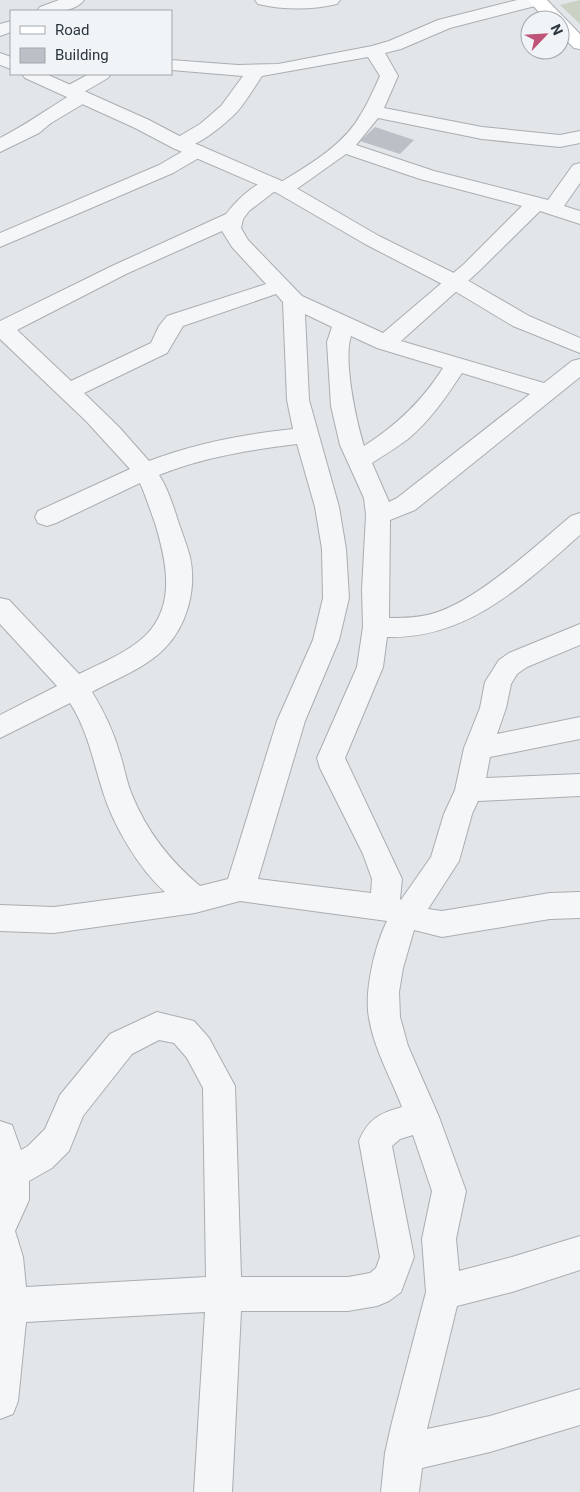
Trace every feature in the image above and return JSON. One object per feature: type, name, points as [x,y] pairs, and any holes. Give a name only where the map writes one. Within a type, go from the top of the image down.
[{"type":"main road","points":[[537,0],[546,10]]},
{"type":"main road","points":[[570,34],[580,44]]},
{"type":"street","points":[[49,10],[75,0]]},
{"type":"street","points":[[264,0],[296,4],[331,0]]},
{"type":"street","points":[[172,65],[256,71],[279,69],[346,53],[372,51],[395,44],[444,24],[537,0]]},
{"type":"street","points":[[0,727],[130,660],[146,649],[165,630],[172,617],[179,583],[179,567],[160,501],[144,471],[108,430],[6,332],[5,327],[118,270],[233,218],[242,207],[278,187],[316,170],[343,147],[372,111],[389,76],[383,63],[372,51]]},
{"type":"street","points":[[0,241],[166,169],[228,110],[256,71]]},
{"type":"street","points":[[33,75],[278,187],[372,240],[455,282],[521,321],[580,346]]},
{"type":"street","points":[[0,146],[32,129],[101,75]]},
{"type":"street","points":[[372,111],[482,133],[560,142],[579,141]]},
{"type":"street","points":[[343,147],[427,175],[544,206],[580,218]]},
{"type":"street","points":[[385,343],[544,206],[580,169]]},
{"type":"street","points":[[233,218],[231,228],[239,243],[287,294],[344,325],[385,343],[549,392]]},
{"type":"street","points":[[69,391],[159,348],[164,342],[170,324],[175,320],[287,294]]},
{"type":"street","points":[[240,890],[291,721],[326,640],[336,598],[334,549],[327,506],[306,435],[298,400],[287,294]]},
{"type":"street","points":[[344,325],[338,342],[342,406],[352,445],[376,498],[378,515],[375,590],[376,627],[370,667],[346,718],[331,758],[334,768],[378,854],[396,911],[398,929],[384,992],[384,1017],[392,1046],[423,1117],[449,1191],[438,1239],[443,1292],[434,1337],[410,1422],[404,1453],[400,1492]]},
{"type":"street","points":[[359,460],[397,435],[412,422],[445,383],[456,364]]},
{"type":"street","points":[[378,515],[406,504],[580,366]]},
{"type":"street","points":[[47,517],[144,471],[208,450],[248,442],[306,435]]},
{"type":"street","points":[[376,627],[396,628],[428,625],[478,602],[580,522]]},
{"type":"street","points":[[5,621],[75,688],[92,715],[105,748],[117,794],[134,832],[165,874],[195,900]]},
{"type":"street","points":[[396,911],[444,861],[458,814],[469,790],[478,748],[493,708],[498,682],[508,667],[518,660],[580,634]]},
{"type":"street","points":[[478,748],[580,728]]},
{"type":"street","points":[[469,790],[580,785]]},
{"type":"street","points":[[0,918],[54,920],[195,900],[240,890],[396,911],[442,924],[550,906],[580,905]]},
{"type":"street","points":[[12,1172],[40,1157],[57,1140],[71,1106],[121,1044],[158,1026],[183,1031],[198,1048],[218,1086],[224,1294],[213,1492]]},
{"type":"street","points":[[8,1305],[224,1294],[348,1294],[377,1289],[389,1280],[397,1257],[375,1141],[390,1126],[423,1117]]},
{"type":"street","points":[[0,1136],[12,1172],[12,1200],[0,1225]]},
{"type":"street","points":[[0,1237],[5,1252],[10,1288],[0,1402]]},
{"type":"street","points":[[443,1292],[491,1282],[580,1253]]},
{"type":"street","points":[[404,1453],[490,1434],[580,1407]]},
{"type":"shaded area","points":[[580,0],[580,24],[570,14],[570,10],[565,10],[560,5]]},
{"type":"building","points":[[375,127],[414,140],[400,154],[360,141]]}]
